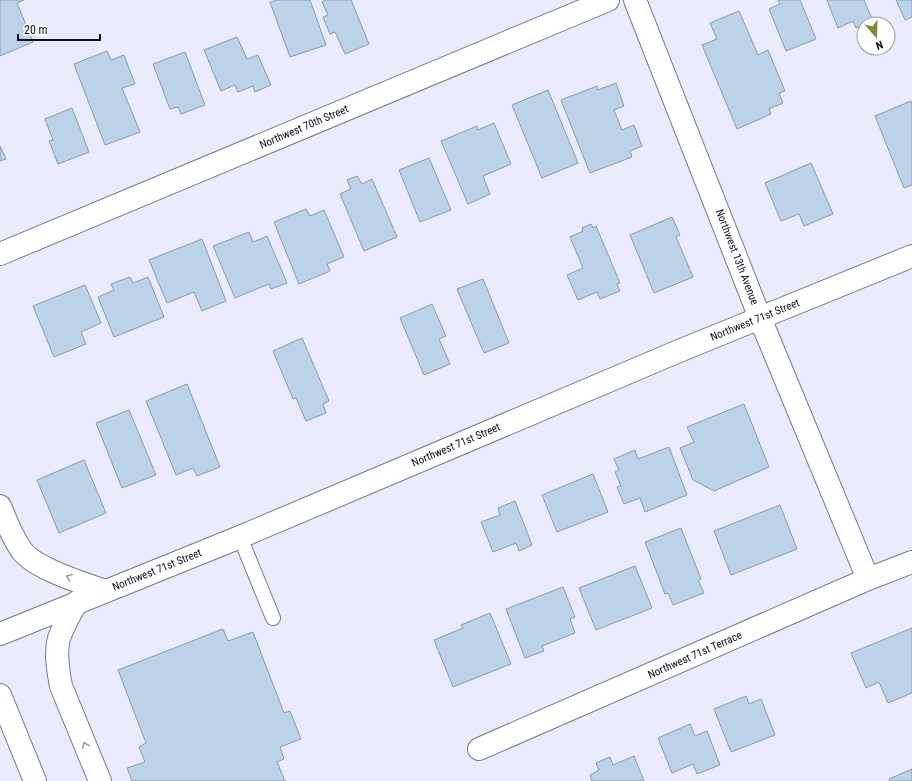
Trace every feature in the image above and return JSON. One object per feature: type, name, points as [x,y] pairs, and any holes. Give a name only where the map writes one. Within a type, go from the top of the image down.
[{"type":"street","name":"Northwest 70th Street","points":[[0,254],[608,0]]},
{"type":"street","name":"Northwest 13th Avenue","points":[[635,0],[760,318],[868,579]]},
{"type":"street","name":"Northwest 71st Street","points":[[0,634],[240,537],[679,351],[912,256]]},
{"type":"street","points":[[0,506],[10,529],[23,552],[37,564],[105,591]]},
{"type":"street","name":"Northwest 71st Terrace","points":[[479,749],[868,579],[912,562]]},
{"type":"street","points":[[77,602],[60,634],[58,671],[62,686],[100,781]]},
{"type":"street","points":[[0,695],[35,781]]},
{"type":"lane","points":[[240,537],[273,618]]},
{"type":"building","points":[[0,0],[24,0],[17,3],[33,42],[0,56]]},
{"type":"building","points":[[277,0],[310,0],[326,45],[290,57],[270,2]]},
{"type":"building","points":[[325,0],[351,0],[369,44],[345,54],[335,32],[330,34],[323,17],[328,15],[322,2]]},
{"type":"building","points":[[778,0],[800,0],[816,39],[786,51],[769,9],[780,4]]},
{"type":"building","points":[[827,0],[864,0],[871,16],[856,16],[856,28],[853,21],[838,28]]},
{"type":"building","points":[[896,0],[912,0],[912,17],[905,20]]},
{"type":"building","points":[[739,11],[758,55],[768,50],[785,91],[779,93],[783,103],[769,109],[771,114],[737,129],[702,45],[717,39],[710,23]]},
{"type":"building","points":[[237,37],[247,59],[258,55],[271,85],[255,92],[253,86],[238,92],[235,85],[221,91],[204,50]]},
{"type":"building","points":[[107,51],[111,60],[124,55],[135,84],[122,88],[140,132],[105,145],[74,64]]},
{"type":"building","points":[[185,52],[205,105],[181,114],[178,107],[170,109],[153,64]]},
{"type":"building","points":[[616,83],[624,106],[614,110],[622,130],[634,125],[642,146],[630,151],[632,157],[590,173],[561,100],[597,86],[598,90]]},
{"type":"building","points":[[548,90],[578,163],[542,178],[512,105]]},
{"type":"building","points":[[911,101],[912,185],[904,188],[875,116]]},
{"type":"building","points":[[72,108],[89,152],[58,164],[49,141],[53,140],[45,119]]},
{"type":"building","points":[[494,123],[511,164],[483,176],[490,194],[468,204],[441,141],[477,126],[478,130]]},
{"type":"building","points":[[0,146],[6,159],[0,161]]},
{"type":"building","points":[[429,158],[451,210],[420,222],[399,170]]},
{"type":"building","points":[[811,163],[833,214],[804,226],[799,214],[781,221],[765,183]]},
{"type":"building","points":[[357,176],[362,184],[372,179],[397,237],[364,251],[340,194],[351,189],[347,180]]},
{"type":"building","points":[[306,209],[310,216],[324,210],[344,257],[327,264],[330,271],[299,284],[274,222]]},
{"type":"building","points":[[672,217],[680,235],[676,237],[693,277],[654,293],[630,235]]},
{"type":"building","points":[[591,224],[593,228],[596,226],[620,283],[617,284],[620,291],[600,299],[597,292],[578,300],[567,275],[583,268],[570,237],[583,231],[582,228]]},
{"type":"building","points":[[249,232],[253,242],[267,236],[287,283],[271,289],[269,284],[235,298],[213,246]]},
{"type":"building","points":[[202,239],[226,301],[202,311],[194,292],[167,303],[149,260]]},
{"type":"building","points":[[130,277],[133,283],[148,277],[164,317],[114,337],[98,297],[114,290],[111,284]]},
{"type":"building","points":[[483,279],[509,343],[484,353],[457,289]]},
{"type":"building","points":[[85,285],[101,323],[81,332],[86,344],[54,357],[33,306]]},
{"type":"building","points":[[432,304],[446,336],[439,339],[450,364],[424,375],[400,318]]},
{"type":"building","points":[[302,338],[329,401],[323,404],[326,413],[306,421],[296,398],[293,399],[273,351]]},
{"type":"building","points":[[187,384],[220,467],[197,476],[193,468],[176,475],[146,401]]},
{"type":"building","points":[[744,404],[769,467],[714,491],[693,480],[680,448],[694,442],[687,427]]},
{"type":"building","points":[[129,410],[156,475],[122,488],[96,423]]},
{"type":"building","points":[[669,447],[687,495],[645,512],[640,498],[624,504],[617,487],[621,486],[615,472],[619,470],[614,459],[635,450],[638,459]]},
{"type":"building","points":[[84,460],[106,513],[59,533],[37,480]]},
{"type":"building","points":[[593,474],[608,512],[557,532],[542,495]]},
{"type":"building","points":[[515,501],[532,545],[519,551],[516,543],[493,552],[481,522],[500,515],[498,508]]},
{"type":"building","points":[[780,505],[797,549],[731,575],[714,531]]},
{"type":"building","points":[[681,528],[701,579],[698,580],[704,593],[673,605],[668,593],[665,594],[645,542]]},
{"type":"building","points":[[635,566],[652,608],[596,630],[579,588]]},
{"type":"building","points":[[563,587],[575,617],[570,619],[575,633],[542,646],[544,651],[525,658],[506,609]]},
{"type":"building","points":[[490,613],[511,664],[453,687],[434,640],[463,628],[461,625]]},
{"type":"building","points":[[912,628],[912,693],[888,703],[879,682],[866,688],[851,653]]},
{"type":"building","points":[[223,629],[228,641],[253,632],[284,713],[290,711],[301,739],[280,747],[284,759],[277,762],[285,781],[132,781],[127,768],[145,762],[139,747],[146,743],[118,670]]},
{"type":"building","points":[[746,696],[749,704],[761,699],[775,735],[731,752],[714,709]]},
{"type":"building","points":[[690,724],[695,736],[707,731],[720,765],[697,774],[693,764],[672,773],[658,738]]},
{"type":"building","points":[[634,756],[644,781],[592,781],[590,775],[599,770],[596,763],[610,757],[613,765]]},
{"type":"building","points":[[912,769],[912,781],[890,781],[889,779]]}]
